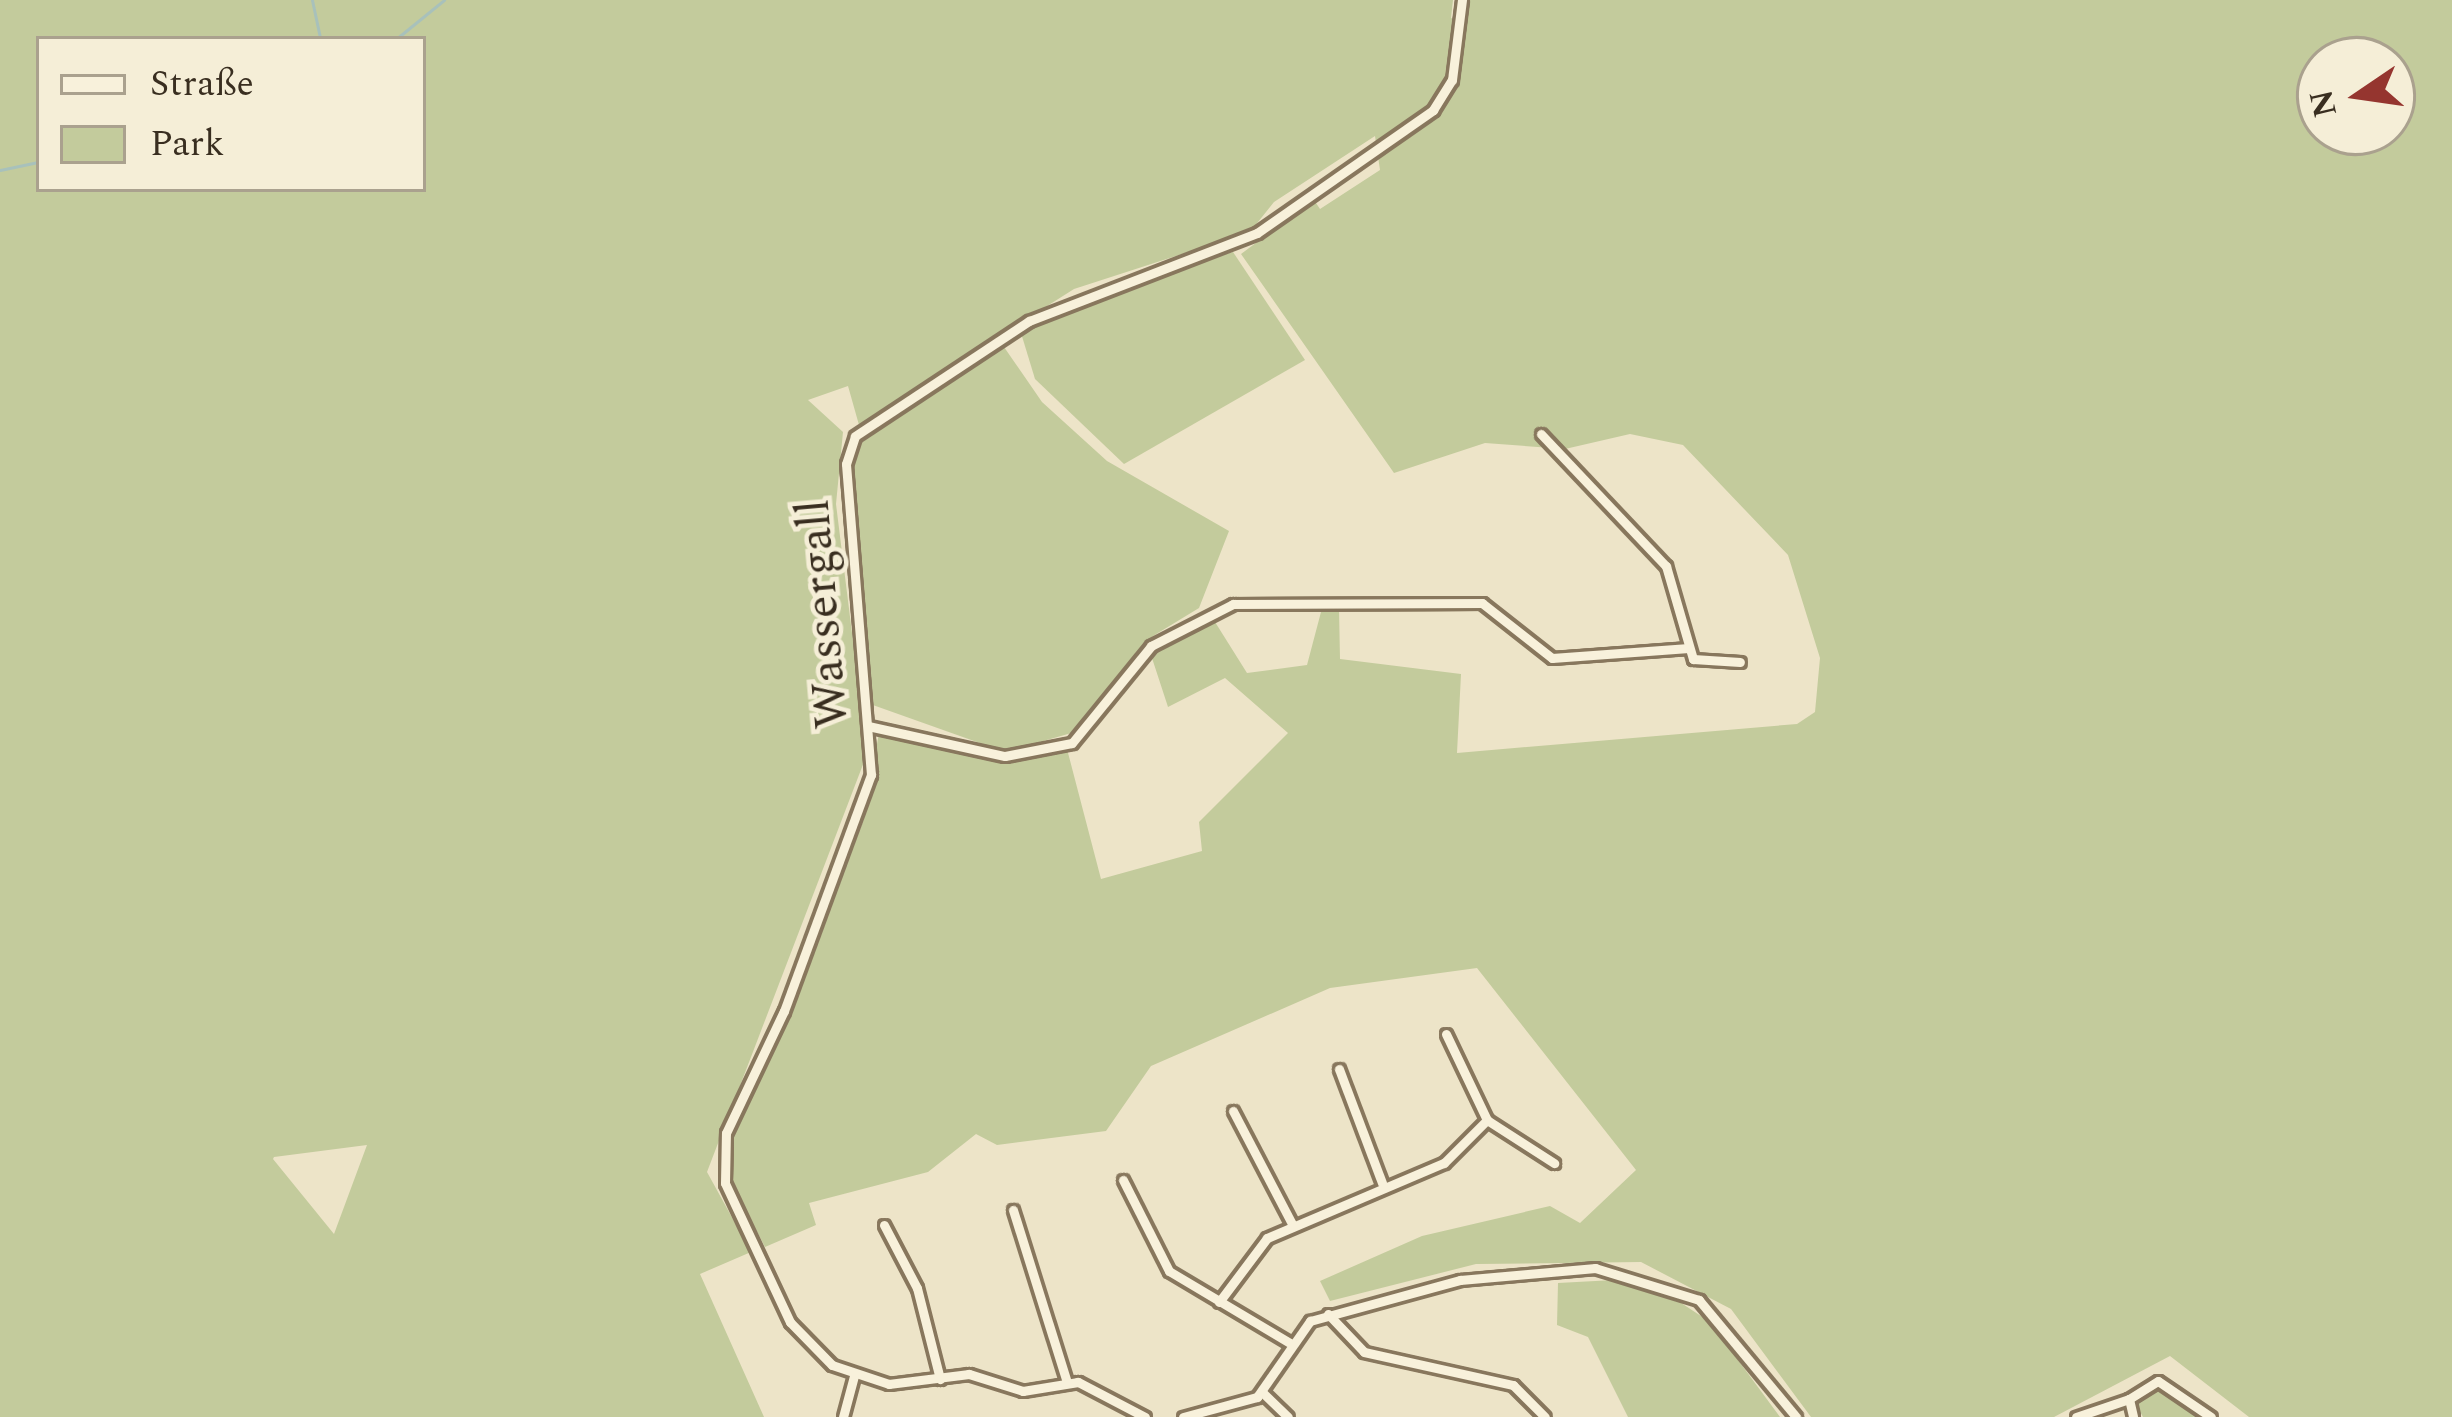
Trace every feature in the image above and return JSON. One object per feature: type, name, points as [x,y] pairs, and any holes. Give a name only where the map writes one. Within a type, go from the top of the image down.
[{"type":"street","name":"Wassergall","points":[[854,1376],[801,1337],[725,1183],[722,1147],[862,801],[868,726],[846,486],[856,436],[1064,301],[1257,233],[1433,110],[1452,80],[1462,0]]},
{"type":"street","points":[[1541,434],[1666,566],[1689,648],[1698,661],[1739,662]]},
{"type":"street","points":[[868,726],[1005,756],[1072,743],[1151,646],[1233,604],[1482,603],[1552,658],[1689,648]]},
{"type":"street","points":[[1446,1034],[1487,1120],[1554,1163]]},
{"type":"street","points":[[1339,1070],[1382,1183]]},
{"type":"street","points":[[1233,1111],[1292,1224]]},
{"type":"street","points":[[1219,1302],[1251,1252],[1292,1224],[1382,1183],[1444,1162],[1487,1120]]},
{"type":"street","points":[[1123,1180],[1160,1261],[1290,1343]]},
{"type":"street","points":[[1012,1210],[1067,1382]]},
{"type":"street","points":[[884,1225],[923,1305],[940,1378]]},
{"type":"street","points":[[1183,1417],[1262,1392],[1290,1343],[1328,1314],[1491,1274],[1638,1274],[1709,1309],[1796,1417]]},
{"type":"street","points":[[1328,1314],[1364,1352],[1513,1385],[1545,1417]]},
{"type":"street","points":[[843,1417],[854,1376],[978,1374],[1023,1391],[1067,1382],[1145,1417]]},
{"type":"street","points":[[2076,1417],[2129,1399],[2158,1381],[2211,1417]]},
{"type":"street","points":[[1262,1392],[1288,1417]]},
{"type":"street","points":[[2129,1399],[2133,1417]]},
{"type":"green space","points":[[0,0],[1453,0],[1451,18],[1463,24],[1466,0],[2452,0],[2452,1417],[2249,1417],[2170,1356],[2054,1417],[1811,1417],[1731,1309],[1641,1262],[1476,1264],[1330,1301],[1320,1281],[1422,1236],[1550,1206],[1580,1223],[1636,1170],[1477,968],[1330,988],[1151,1066],[1106,1131],[997,1145],[976,1134],[928,1172],[809,1203],[816,1225],[765,1247],[728,1175],[733,1134],[863,822],[879,733],[1004,760],[1067,749],[1101,879],[1202,851],[1199,822],[1288,733],[1225,678],[1168,707],[1151,655],[1210,614],[1247,673],[1307,665],[1321,612],[1339,608],[1340,659],[1461,674],[1457,753],[1797,724],[1815,712],[1820,658],[1788,555],[1683,445],[1630,434],[1565,449],[1485,443],[1394,473],[1241,254],[1314,200],[1320,209],[1380,170],[1375,136],[1274,202],[1250,232],[1074,289],[859,425],[848,386],[808,400],[843,432],[836,504],[867,754],[707,1172],[751,1252],[700,1274],[764,1417],[0,1417]],"holes":[[[367,1145],[334,1234],[273,1159],[274,1157]]]},
{"type":"green space","points":[[1233,252],[1305,360],[1124,464],[1035,379],[1021,333],[1112,285]]},
{"type":"green space","points":[[1004,347],[1042,402],[1107,461],[1229,531],[1199,608],[1153,636],[1082,730],[1005,752],[870,704],[852,459],[862,436]]},
{"type":"green space","points":[[1614,1280],[1663,1291],[1710,1322],[1780,1417],[1628,1417],[1588,1337],[1557,1325],[1558,1283]]},
{"type":"green space","points":[[2149,1387],[2159,1387],[2202,1417],[2143,1417],[2135,1402]]},
{"type":"waterway","points":[[312,0],[319,36]]},
{"type":"waterway","points":[[400,36],[444,0]]},
{"type":"waterway","points":[[0,170],[36,163]]}]
